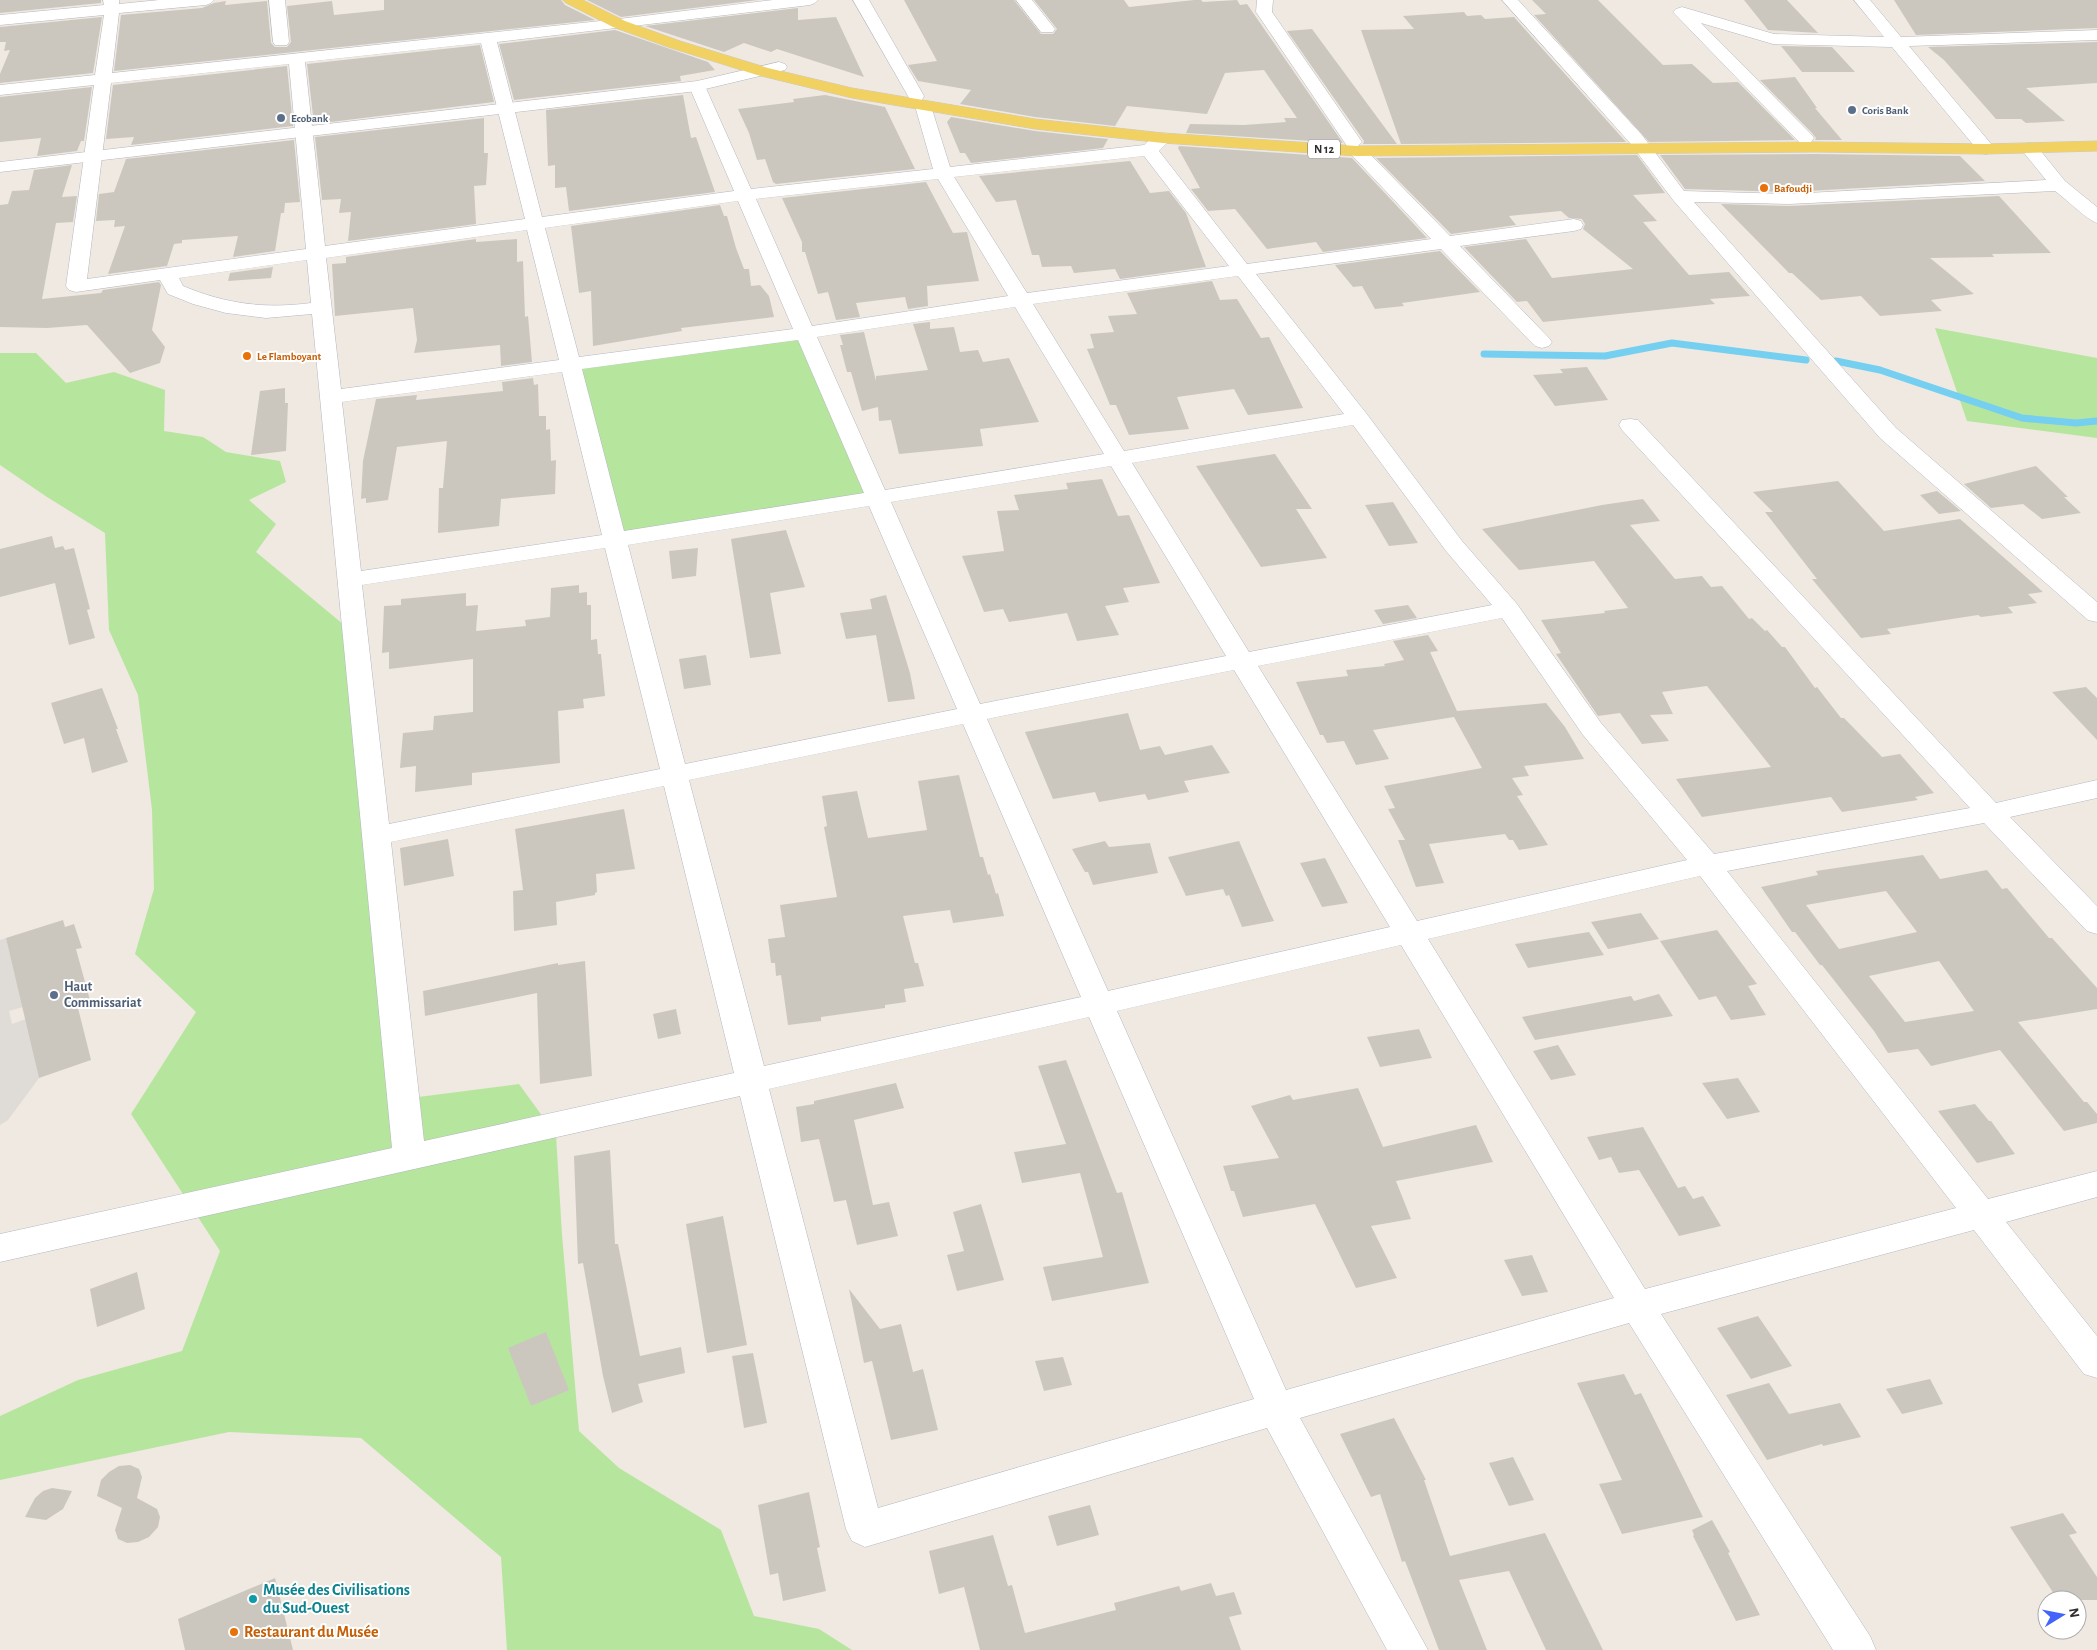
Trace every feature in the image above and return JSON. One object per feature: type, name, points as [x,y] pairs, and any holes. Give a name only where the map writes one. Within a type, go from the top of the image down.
[{"type":"main road","name":"N 12","points":[[571,0],[674,44],[771,69],[852,94],[1174,133],[1355,147]]},
{"type":"main road","name":"N 12","points":[[587,0],[627,23]]},
{"type":"main road","name":"N 12","points":[[919,101],[1035,124],[1156,144],[1355,147],[1639,145],[1816,147],[2097,138]]},
{"type":"main road","name":"N 12","points":[[1639,145],[1805,138],[1981,143],[2029,148],[2097,146]]},
{"type":"street","points":[[0,20],[112,5],[206,0]]},
{"type":"street","points":[[277,0],[304,132],[409,1156]]},
{"type":"street","points":[[0,90],[103,79],[288,50],[488,38],[810,0]]},
{"type":"street","points":[[861,0],[919,101],[943,173],[1638,1306],[1856,1650]]},
{"type":"street","points":[[1024,0],[1047,30]]},
{"type":"street","points":[[1265,0],[1264,12],[1355,147],[1542,342]]},
{"type":"street","points":[[1510,0],[1639,145],[1679,196],[1888,433],[2097,615]]},
{"type":"street","points":[[1862,0],[1981,143]]},
{"type":"street","points":[[112,5],[76,286],[316,254],[534,222],[744,195],[943,173],[1156,144],[1243,271],[1358,418],[1454,546],[1508,609],[1592,729],[1708,865],[2097,1363]]},
{"type":"street","points":[[1675,6],[1773,40],[1897,42],[2097,35]]},
{"type":"street","points":[[1675,6],[1805,138]]},
{"type":"street","points":[[488,38],[866,1529],[1276,1409],[1638,1306],[2097,1184]]},
{"type":"street","points":[[1730,62],[1773,40]]},
{"type":"street","points":[[0,167],[697,86],[771,69]]},
{"type":"street","points":[[697,86],[1276,1409],[1408,1650]]},
{"type":"street","points":[[2029,148],[2059,186],[2084,204],[2097,217]]},
{"type":"street","points":[[1679,196],[1789,198],[2059,186]]},
{"type":"street","points":[[331,397],[805,333],[1021,300],[1574,225]]},
{"type":"street","points":[[167,274],[175,290],[202,302],[278,312],[322,307]]},
{"type":"street","points":[[350,580],[877,498],[1358,418]]},
{"type":"street","points":[[1630,426],[1990,813],[2097,924]]},
{"type":"street","points":[[376,836],[971,714],[1508,609]]},
{"type":"street","points":[[0,1248],[1098,1004],[1708,865],[1990,813],[2097,789]]},
{"type":"green space","points":[[1935,328],[2097,358],[2097,438],[1967,421]]},
{"type":"green space","points":[[805,333],[877,498],[615,540],[570,365]]},
{"type":"green space","points":[[0,353],[36,353],[66,383],[114,372],[165,390],[164,431],[203,437],[226,452],[280,461],[286,482],[249,500],[276,524],[256,552],[355,634],[403,1099],[519,1084],[556,1135],[562,1235],[579,1431],[619,1468],[721,1530],[754,1616],[819,1629],[852,1650],[507,1650],[501,1557],[361,1438],[229,1432],[0,1480],[0,1416],[78,1380],[182,1351],[220,1251],[131,1114],[196,1012],[135,954],[154,889],[152,810],[138,695],[109,630],[105,533],[0,465]]},
{"type":"shaded area","points":[[6,938],[23,1007],[9,1011],[12,1024],[26,1019],[39,1078],[8,1120],[0,1125],[0,940]]},
{"type":"building","points":[[0,0],[101,0],[101,3],[0,13]]},
{"type":"building","points":[[384,0],[561,0],[565,5],[595,20],[114,71],[121,15],[202,8],[226,1],[225,5],[267,1],[271,43],[275,47],[287,47],[291,42],[287,6],[332,1],[334,15],[384,10]]},
{"type":"building","points":[[587,0],[758,0],[621,17]]},
{"type":"building","points":[[904,0],[1014,0],[1041,34],[1053,34],[1057,29],[1034,0],[1124,0],[1129,7],[1194,0],[1201,0],[1203,2],[1237,0],[1240,5],[1247,4],[1343,143],[1186,133],[1190,124],[1244,125],[1286,122],[1284,118],[1297,118],[1264,70],[1225,73],[1207,114],[1127,106],[1115,126],[1035,117],[960,104],[971,90],[918,81],[908,65],[937,61]]},
{"type":"building","points":[[1532,0],[1598,0],[1663,65],[1692,64],[1713,83],[1738,82],[1795,140],[1649,142],[1534,15],[1546,14]]},
{"type":"building","points":[[1744,0],[1787,0],[1818,33],[1768,30]]},
{"type":"building","points":[[1894,0],[2097,0],[2097,28],[1916,35]]},
{"type":"building","points":[[798,8],[798,20],[836,17],[864,77],[777,49],[771,52],[744,43],[724,52],[645,26]]},
{"type":"building","points":[[1464,12],[1467,16],[1481,15],[1485,19],[1514,17],[1626,142],[1401,144],[1361,30],[1414,29],[1403,16]]},
{"type":"building","points":[[102,17],[93,73],[0,83],[0,74],[10,50],[4,51],[6,42],[0,42],[0,27]]},
{"type":"building","points":[[1312,29],[1397,144],[1363,144],[1364,141],[1287,31]]},
{"type":"building","points":[[615,30],[708,62],[715,70],[680,76],[681,81],[514,100],[499,44]]},
{"type":"building","points":[[2097,42],[2097,83],[2026,88],[2065,121],[2026,123],[2021,119],[1996,119],[1944,60],[1928,47]]},
{"type":"building","points":[[480,45],[494,102],[314,124],[307,64]]},
{"type":"building","points":[[1781,46],[1832,47],[1855,72],[1802,72]]},
{"type":"building","points":[[287,66],[293,126],[131,145],[134,137],[106,139],[113,85]]},
{"type":"building","points":[[1795,77],[1817,108],[1815,108],[1842,140],[1815,140],[1816,138],[1812,133],[1760,80]]},
{"type":"building","points":[[92,87],[84,141],[81,141],[77,151],[37,156],[41,138],[0,142],[0,97]]},
{"type":"building","points":[[683,95],[691,138],[696,137],[715,192],[569,211],[566,187],[555,188],[555,165],[548,166],[546,110]]},
{"type":"building","points":[[825,95],[885,107],[915,169],[776,184],[773,182],[765,159],[757,160],[749,133],[738,109],[794,102],[793,99]]},
{"type":"building","points":[[951,117],[1035,131],[1108,139],[1103,148],[971,163],[965,153],[960,153],[947,122]]},
{"type":"building","points":[[484,118],[484,153],[488,153],[486,185],[474,186],[476,224],[348,241],[351,212],[339,213],[341,199],[322,200],[315,137]]},
{"type":"building","points":[[294,140],[300,202],[285,203],[284,213],[281,213],[275,251],[233,257],[238,236],[182,240],[182,243],[174,244],[167,266],[108,274],[125,226],[114,227],[115,220],[96,221],[99,194],[114,192],[126,159]]},
{"type":"building","points":[[1179,146],[1352,158],[1427,238],[1323,252],[1316,242],[1267,249],[1235,209],[1208,211],[1191,189],[1200,188],[1178,148]]},
{"type":"building","points":[[1815,154],[1960,156],[1985,181],[1789,192],[1685,189],[1660,155]]},
{"type":"building","points":[[1637,155],[1665,193],[1633,195],[1657,221],[1643,222],[1689,275],[1729,272],[1750,296],[1710,299],[1715,304],[1543,322],[1527,301],[1517,302],[1464,247],[1526,239],[1552,278],[1633,269],[1583,229],[1585,224],[1582,219],[1569,218],[1561,211],[1509,216],[1516,225],[1451,234],[1376,158]]},
{"type":"building","points":[[1130,161],[1150,193],[1169,191],[1186,213],[1206,267],[1120,279],[1115,269],[1074,273],[1071,266],[1042,267],[1039,255],[1032,255],[1016,200],[996,202],[979,176]]},
{"type":"building","points":[[72,165],[62,197],[77,196],[73,222],[56,223],[42,299],[101,293],[103,290],[159,282],[161,285],[152,330],[165,347],[160,363],[130,373],[87,325],[47,328],[0,327],[0,205],[8,204],[12,191],[29,190],[34,170]]},
{"type":"building","points":[[926,182],[953,233],[967,232],[979,281],[927,286],[928,306],[908,309],[905,297],[856,303],[860,317],[836,320],[828,292],[818,294],[805,252],[802,252],[802,242],[782,198]]},
{"type":"building","points":[[1999,196],[2051,253],[1992,254],[1994,257],[1930,258],[1974,294],[1931,300],[1942,311],[1880,316],[1861,296],[1821,300],[1792,273],[1789,273],[1721,204],[1789,206]]},
{"type":"building","points":[[720,205],[724,216],[727,216],[744,269],[749,269],[751,286],[760,285],[769,296],[774,317],[681,328],[682,331],[593,346],[591,291],[579,293],[571,226]]},
{"type":"building","points":[[476,239],[476,242],[517,239],[517,262],[523,261],[525,317],[528,316],[532,362],[501,366],[500,345],[414,353],[417,340],[413,308],[335,316],[332,264],[346,263],[346,257]]},
{"type":"building","points":[[1440,251],[1480,292],[1402,303],[1404,306],[1375,309],[1362,286],[1353,287],[1335,265]]},
{"type":"building","points":[[273,267],[271,278],[228,281],[230,273]]},
{"type":"building","points":[[1212,281],[1220,300],[1237,299],[1261,338],[1269,337],[1303,408],[1248,415],[1234,389],[1177,397],[1189,429],[1129,435],[1116,405],[1110,405],[1087,349],[1094,348],[1090,334],[1114,332],[1108,316],[1137,314],[1127,293]]},
{"type":"building","points":[[930,322],[930,329],[954,327],[960,352],[978,350],[983,362],[1009,358],[1039,422],[980,429],[983,446],[899,454],[891,420],[879,421],[878,407],[862,411],[851,372],[847,372],[840,345],[843,345],[840,335],[864,332],[876,381],[876,376],[928,370],[913,324]]},
{"type":"building","points":[[1587,367],[1608,400],[1555,406],[1533,375],[1563,373],[1560,369]]},
{"type":"building","points":[[533,378],[534,385],[538,384],[539,416],[546,416],[546,430],[550,429],[551,461],[556,460],[555,494],[501,499],[499,526],[438,533],[439,488],[443,488],[447,441],[397,447],[388,500],[366,503],[366,498],[361,499],[363,461],[376,399],[417,395],[416,400],[503,391],[502,382]]},
{"type":"building","points":[[285,388],[285,403],[288,403],[286,451],[251,455],[260,391]]},
{"type":"building","points":[[1275,454],[1312,509],[1296,509],[1327,558],[1261,567],[1196,466]]},
{"type":"building","points":[[2036,466],[2068,497],[2064,497],[2081,513],[2042,519],[2023,504],[1991,508],[1964,484]]},
{"type":"building","points":[[1102,479],[1118,516],[1129,515],[1160,583],[1123,588],[1129,602],[1105,606],[1119,635],[1077,641],[1067,613],[1009,622],[1003,609],[984,612],[962,556],[1004,551],[997,511],[1019,510],[1014,495],[1068,489],[1066,483]]},
{"type":"building","points":[[1838,481],[1884,531],[1960,519],[2043,592],[2028,594],[2037,603],[2008,607],[2013,613],[1981,617],[1978,615],[1887,629],[1891,634],[1861,638],[1812,579],[1817,579],[1765,512],[1773,512],[1753,492]]},
{"type":"building","points":[[1937,491],[1961,511],[1939,514],[1920,495]]},
{"type":"building","points":[[1643,499],[1660,521],[1630,525],[1675,579],[1702,576],[1711,587],[1722,586],[1749,619],[1752,618],[1765,631],[1767,630],[1782,647],[1785,647],[1815,688],[1817,687],[1841,718],[1844,718],[1882,757],[1900,754],[1934,793],[1915,797],[1918,800],[1842,812],[1831,797],[1702,817],[1676,779],[1771,767],[1707,686],[1662,692],[1673,714],[1650,715],[1669,741],[1642,744],[1620,713],[1598,716],[1556,654],[1561,653],[1541,620],[1605,613],[1604,611],[1628,608],[1594,561],[1519,570],[1482,529],[1602,505]]},
{"type":"building","points":[[1393,502],[1418,543],[1389,546],[1365,505]]},
{"type":"building","points":[[786,530],[805,587],[770,593],[781,654],[750,658],[731,539]]},
{"type":"building","points":[[52,536],[55,548],[63,546],[65,550],[74,548],[90,609],[87,610],[95,638],[69,645],[55,583],[0,597],[0,549]]},
{"type":"building","points":[[698,548],[696,576],[672,579],[669,551]]},
{"type":"building","points":[[579,585],[579,593],[587,592],[587,605],[591,605],[591,640],[597,639],[598,654],[601,654],[605,696],[583,699],[584,708],[558,711],[560,763],[472,773],[472,785],[415,792],[416,766],[400,768],[403,733],[433,730],[434,716],[473,712],[473,659],[389,669],[389,652],[382,653],[384,606],[401,605],[401,599],[466,593],[466,606],[478,605],[476,631],[526,626],[525,620],[550,617],[551,588]]},
{"type":"building","points":[[886,595],[910,673],[915,699],[888,702],[876,635],[846,639],[840,613],[872,609],[870,599]]},
{"type":"building","points":[[1408,605],[1417,618],[1383,624],[1374,610]]},
{"type":"building","points":[[1428,635],[1438,651],[1430,652],[1457,711],[1546,703],[1565,727],[1584,759],[1524,766],[1529,776],[1512,778],[1523,795],[1517,796],[1548,845],[1519,850],[1513,840],[1509,840],[1505,834],[1429,844],[1444,883],[1416,887],[1398,840],[1405,840],[1388,809],[1395,808],[1384,786],[1482,768],[1454,717],[1373,730],[1389,759],[1356,765],[1344,741],[1327,743],[1323,735],[1320,735],[1296,682],[1348,676],[1346,670],[1385,666],[1384,664],[1404,660],[1393,641]]},
{"type":"building","points":[[706,655],[711,685],[684,689],[679,659]]},
{"type":"building","points":[[2086,687],[2097,698],[2097,740],[2052,692]]},
{"type":"building","points":[[102,688],[118,729],[116,729],[128,762],[92,773],[84,738],[64,744],[51,703]]},
{"type":"building","points":[[1128,713],[1140,750],[1160,746],[1165,755],[1212,745],[1230,773],[1184,781],[1189,792],[1148,800],[1145,794],[1099,802],[1095,792],[1053,799],[1025,732]]},
{"type":"building","points":[[959,775],[980,857],[983,857],[988,875],[990,874],[996,894],[998,893],[1004,916],[953,923],[950,910],[903,916],[915,963],[918,963],[924,986],[904,989],[906,1002],[885,1005],[885,1008],[821,1017],[821,1021],[788,1025],[781,975],[776,976],[775,963],[771,963],[768,939],[785,937],[780,905],[837,897],[824,827],[827,826],[822,796],[857,791],[868,838],[927,830],[918,781]]},
{"type":"building","points":[[624,809],[635,869],[596,874],[597,892],[595,895],[556,902],[557,925],[514,931],[513,891],[523,890],[515,829]]},
{"type":"building","points":[[448,839],[454,876],[404,886],[400,848]]},
{"type":"building","points":[[1105,841],[1109,847],[1150,843],[1158,873],[1093,885],[1088,872],[1085,872],[1072,849]]},
{"type":"building","points":[[1239,841],[1274,921],[1242,927],[1229,895],[1226,896],[1223,889],[1186,896],[1168,857]]},
{"type":"building","points":[[1923,855],[1940,879],[1987,870],[2002,889],[2007,888],[2049,938],[2052,938],[2097,988],[2097,1009],[2018,1022],[2084,1102],[2087,1102],[2097,1114],[2097,1123],[2064,1131],[2000,1050],[1931,1066],[1918,1049],[1888,1053],[1874,1031],[1822,965],[1820,965],[1795,932],[1792,932],[1761,887],[1818,875],[1816,871]],"holes":[[[1886,891],[1917,932],[1839,949],[1806,905]],[[1939,961],[1974,1011],[1905,1022],[1869,976]]]},
{"type":"building","points":[[1325,858],[1348,903],[1322,907],[1300,863]]},
{"type":"building","points":[[1641,913],[1659,939],[1608,949],[1591,922]]},
{"type":"building","name":"Haut Commissariat","points":[[63,920],[65,927],[74,924],[82,948],[76,949],[91,1004],[78,1008],[91,1060],[39,1078],[6,938]]},
{"type":"building","points":[[1717,930],[1757,984],[1748,986],[1766,1015],[1731,1020],[1716,996],[1699,1000],[1660,941]]},
{"type":"building","points":[[1589,932],[1604,955],[1528,968],[1515,944]]},
{"type":"building","points":[[585,961],[592,1076],[540,1084],[537,993],[425,1016],[423,991],[558,963],[558,965]]},
{"type":"building","points":[[1659,994],[1673,1016],[1535,1040],[1522,1017],[1631,996],[1634,1001]]},
{"type":"building","points":[[676,1009],[681,1034],[658,1039],[653,1014]]},
{"type":"building","points":[[1419,1029],[1432,1058],[1380,1067],[1367,1037]]},
{"type":"building","points":[[1558,1045],[1576,1075],[1551,1080],[1533,1051]]},
{"type":"building","points":[[1066,1060],[1117,1193],[1122,1192],[1149,1283],[1052,1301],[1043,1267],[1103,1257],[1080,1173],[1022,1183],[1014,1152],[1066,1144],[1038,1066]]},
{"type":"building","points":[[1738,1078],[1760,1112],[1727,1119],[1702,1083]]},
{"type":"building","points":[[896,1083],[904,1108],[854,1120],[873,1205],[889,1202],[898,1236],[857,1245],[846,1200],[834,1202],[819,1139],[801,1142],[796,1107],[814,1104],[814,1101]]},
{"type":"building","points":[[1358,1088],[1383,1147],[1476,1125],[1493,1162],[1396,1181],[1411,1219],[1371,1226],[1397,1278],[1356,1288],[1315,1204],[1243,1217],[1234,1191],[1231,1191],[1223,1166],[1279,1158],[1251,1106],[1290,1095],[1293,1100]]},
{"type":"building","points":[[1975,1104],[1991,1121],[2015,1154],[1977,1163],[1938,1111]]},
{"type":"building","points":[[1643,1127],[1678,1188],[1685,1186],[1693,1199],[1703,1196],[1721,1226],[1679,1236],[1639,1170],[1619,1173],[1611,1157],[1599,1160],[1587,1137]]},
{"type":"building","points":[[610,1150],[615,1244],[618,1244],[640,1356],[681,1347],[685,1373],[638,1384],[643,1402],[612,1413],[603,1376],[583,1263],[578,1264],[574,1156]]},
{"type":"building","points":[[981,1204],[1004,1280],[957,1291],[947,1255],[964,1251],[953,1212]]},
{"type":"building","points":[[723,1216],[747,1345],[707,1353],[686,1224]]},
{"type":"building","points":[[1532,1255],[1548,1292],[1522,1296],[1504,1260]]},
{"type":"building","points":[[137,1272],[145,1309],[97,1327],[90,1289]]},
{"type":"building","points":[[849,1289],[880,1329],[901,1324],[913,1372],[923,1369],[938,1430],[891,1440],[872,1361],[864,1363]]},
{"type":"building","points":[[1758,1316],[1792,1366],[1751,1379],[1717,1328]]},
{"type":"building","points":[[546,1332],[569,1390],[531,1406],[508,1348]]},
{"type":"building","points":[[753,1353],[767,1423],[744,1428],[732,1356]]},
{"type":"building","points":[[1063,1357],[1072,1385],[1044,1391],[1035,1361]]},
{"type":"building","points":[[1624,1374],[1635,1395],[1641,1393],[1703,1517],[1622,1534],[1599,1484],[1622,1480],[1577,1383]]},
{"type":"building","points":[[1930,1379],[1943,1404],[1902,1414],[1886,1389]]},
{"type":"building","points":[[1769,1383],[1789,1414],[1840,1403],[1861,1437],[1823,1446],[1822,1444],[1767,1460],[1726,1395]]},
{"type":"building","points":[[1394,1418],[1426,1480],[1424,1480],[1450,1556],[1545,1533],[1603,1650],[1546,1650],[1509,1571],[1459,1580],[1487,1650],[1439,1650],[1405,1561],[1402,1562],[1380,1494],[1371,1497],[1340,1434]]},
{"type":"building","points":[[1513,1457],[1534,1500],[1509,1506],[1489,1463]]},
{"type":"building","points":[[130,1465],[139,1469],[142,1477],[137,1498],[157,1509],[160,1517],[158,1527],[149,1537],[138,1542],[127,1543],[118,1539],[115,1530],[122,1508],[97,1496],[101,1480],[109,1472],[119,1466]]},
{"type":"building","points":[[52,1488],[72,1491],[63,1509],[46,1520],[25,1517],[35,1498],[43,1491]]},
{"type":"building","points":[[809,1492],[820,1547],[817,1548],[826,1591],[783,1601],[778,1573],[770,1575],[758,1505]]},
{"type":"building","points":[[1090,1505],[1099,1535],[1057,1546],[1048,1516]]},
{"type":"building","points":[[2063,1513],[2077,1533],[2069,1535],[2097,1577],[2097,1600],[2087,1600],[2087,1590],[2051,1590],[2010,1527]]},
{"type":"building","points":[[1712,1520],[1730,1552],[1728,1553],[1760,1615],[1736,1621],[1693,1536],[1692,1530]]},
{"type":"building","points":[[993,1535],[1008,1586],[1012,1585],[1025,1633],[1116,1610],[1114,1603],[1179,1586],[1181,1591],[1211,1583],[1216,1596],[1234,1592],[1242,1614],[1229,1617],[1241,1650],[980,1650],[964,1587],[939,1594],[929,1551]]},
{"type":"building","name":"Musée des Civilisations du Sud-Ouest","points":[[275,1578],[293,1650],[185,1650],[178,1619]]},
{"type":"waterway","points":[[1484,354],[1605,356],[1672,343],[1806,360]]},
{"type":"waterway","points":[[1836,361],[1880,370],[2022,418],[2076,423],[2097,421]]},
{"type":"place","name":"Coris Bank","points":[[1852,110]]},
{"type":"place","name":"Ecobank","points":[[281,118]]},
{"type":"place","name":"Bafoudji","points":[[1764,188]]},
{"type":"place","name":"Le Flamboyant","points":[[247,356]]},
{"type":"place","name":"Haut Commissariat","points":[[54,995]]},
{"type":"place","name":"Musée des Civilisations du Sud-Ouest","points":[[253,1599]]},
{"type":"place","name":"Restaurant du Musée","points":[[234,1632]]}]
